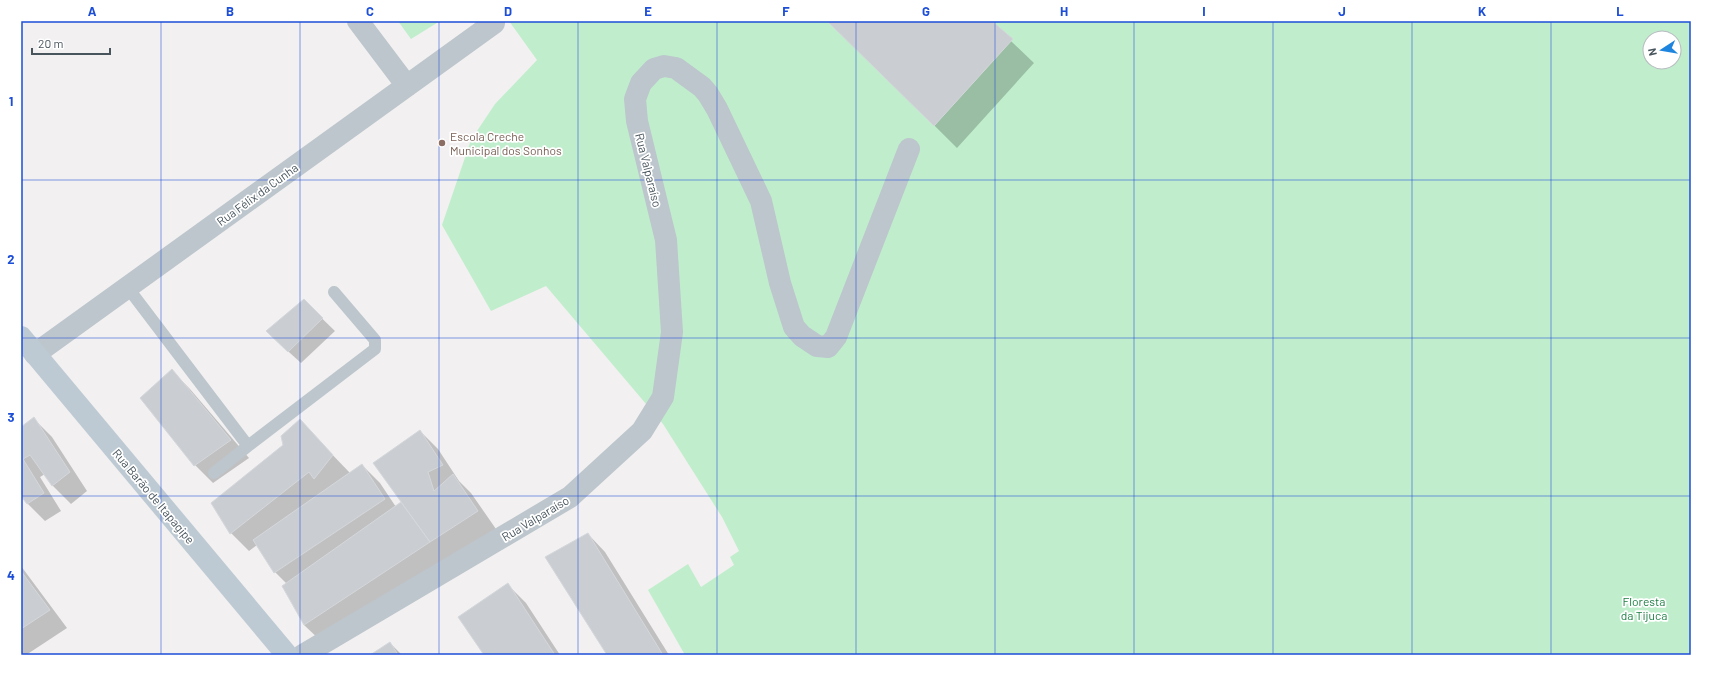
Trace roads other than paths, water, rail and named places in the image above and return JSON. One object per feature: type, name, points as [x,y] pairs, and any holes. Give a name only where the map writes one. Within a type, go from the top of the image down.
[{"type":"street","points":[[358,21],[407,86]]},
{"type":"street","name":"Rua Félix da Cunha","points":[[28,360],[494,22]]},
{"type":"street","name":"Rua Valparaíso","points":[[303,655],[329,649],[570,497],[642,431],[663,398],[672,332],[666,240],[637,121],[635,99],[641,83],[647,75],[664,66],[676,68],[702,87],[708,94],[717,109],[761,201],[780,284],[794,328],[802,336],[817,346],[828,347],[836,337],[909,149]]},
{"type":"street","name":"Rua Barão de Itapagipe","points":[[21,337],[28,360],[287,655]]},
{"type":"lane","points":[[128,288],[248,446]]},
{"type":"lane","points":[[214,472],[375,349],[375,340],[334,292]]},
{"type":"place","name":"Escola Creche Municipal dos Sonhos","points":[[442,143]]},
{"type":"park label","name":"Floresta da Tijuca","points":[[1644,608]]}]
